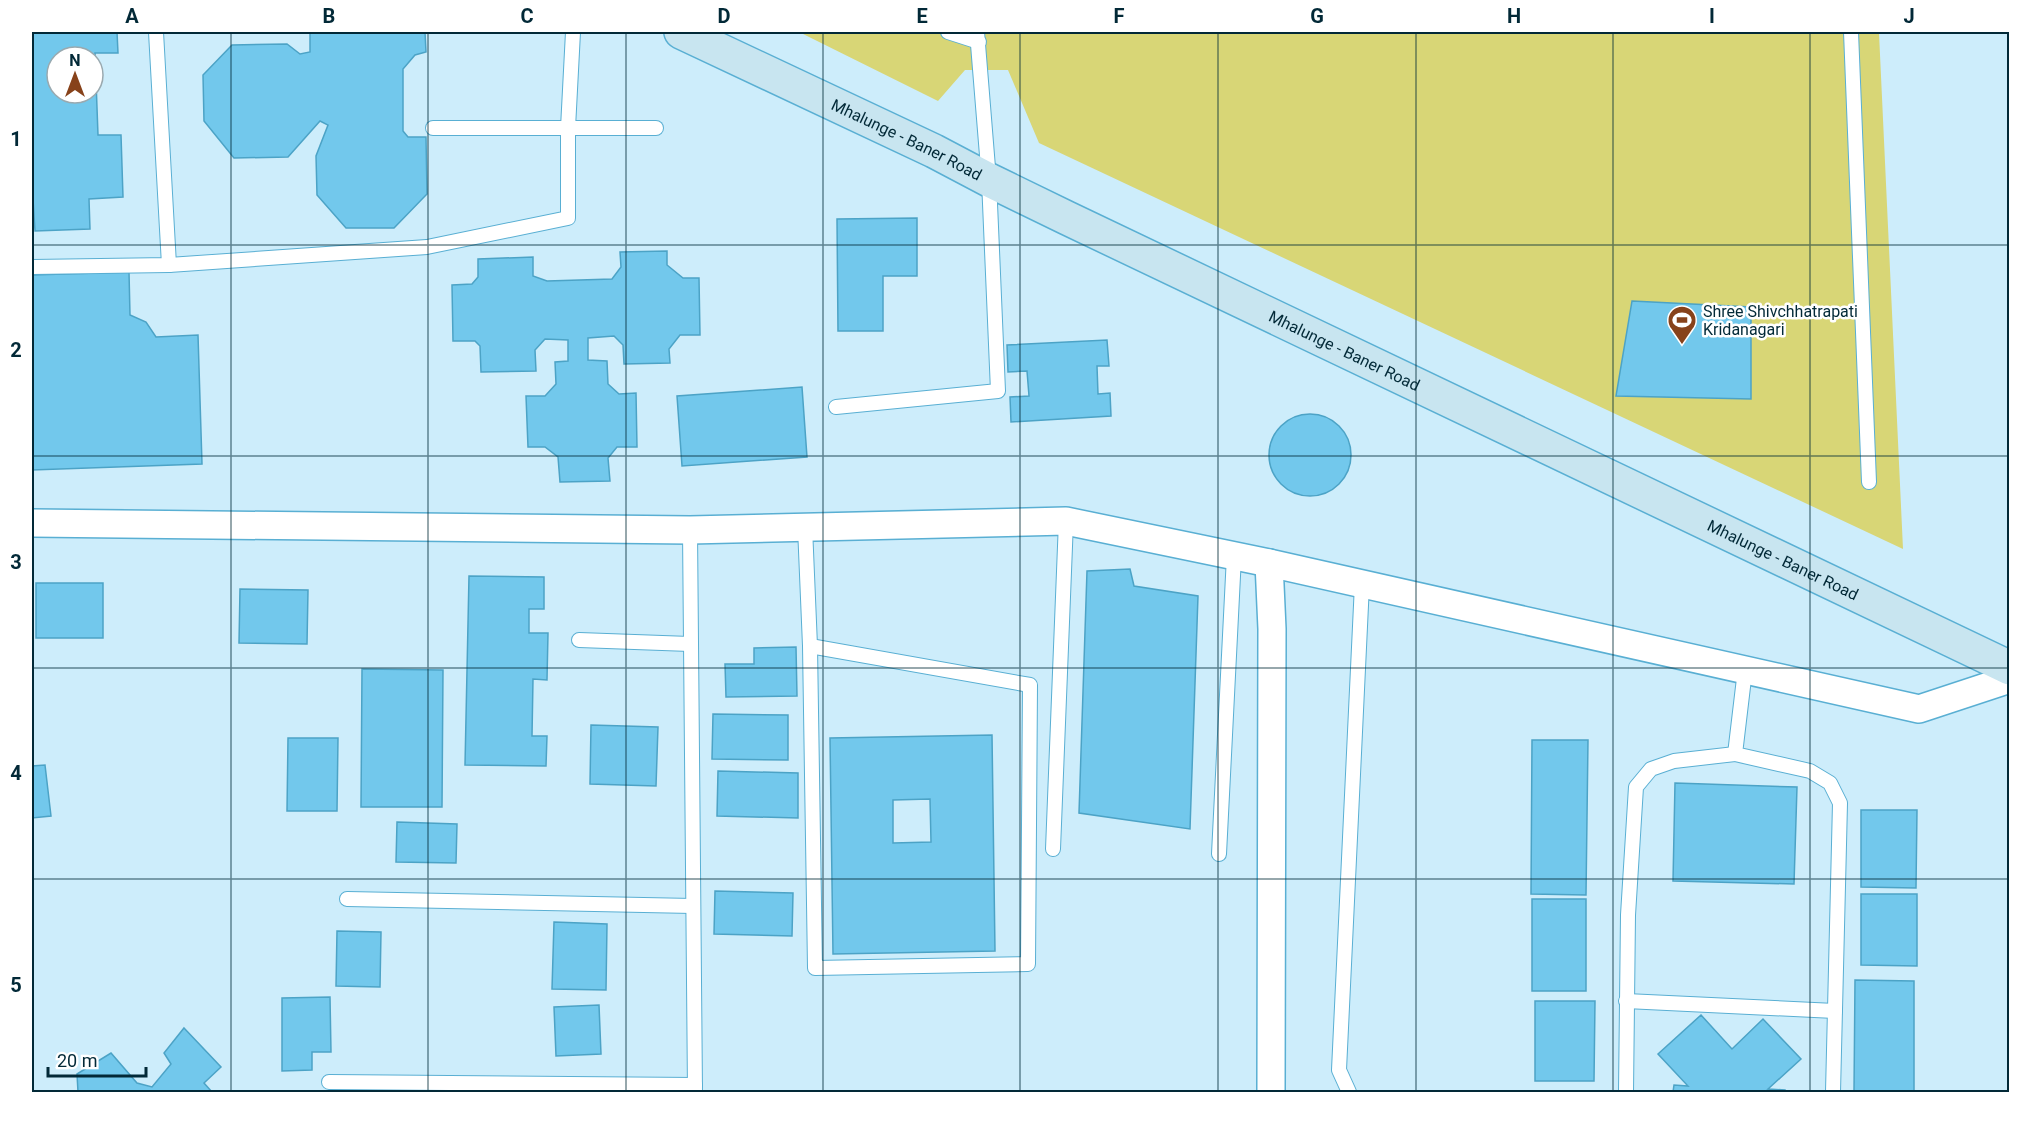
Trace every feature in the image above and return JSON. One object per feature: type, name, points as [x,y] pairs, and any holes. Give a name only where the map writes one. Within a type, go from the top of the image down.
[{"type":"main road","name":"Mhalunge - Baner Road","points":[[681,32],[934,151],[989,180],[2010,668]]},
{"type":"street","points":[[32,523],[690,530],[1066,521],[1269,563],[1919,709],[2010,679]]},
{"type":"street","points":[[1269,563],[1272,629],[1271,1092]]},
{"type":"lane","points":[[156,32],[170,265]]},
{"type":"lane","points":[[32,267],[170,265],[427,247],[568,218],[568,128],[573,32]]},
{"type":"lane","points":[[836,407],[998,392],[989,180],[978,37],[948,32]]},
{"type":"lane","points":[[1851,32],[1869,482]]},
{"type":"lane","points":[[433,128],[656,128]]},
{"type":"lane","points":[[1053,849],[1066,521]]},
{"type":"lane","points":[[806,527],[815,968],[1028,964],[1030,686],[810,646]]},
{"type":"lane","points":[[329,1082],[695,1089],[690,530]]},
{"type":"lane","points":[[1219,854],[1234,556]]},
{"type":"lane","points":[[1349,1092],[1339,1070],[1362,584]]},
{"type":"lane","points":[[579,640],[690,644]]},
{"type":"lane","points":[[1735,754],[1745,670]]},
{"type":"lane","points":[[1626,1092],[1628,915],[1636,787],[1651,769],[1674,761],[1735,754],[1810,771],[1830,783],[1840,803],[1833,1092]]},
{"type":"lane","points":[[347,899],[693,906]]},
{"type":"lane","points":[[1626,1001],[1835,1011]]},
{"type":"shaded area","name":"Shree Shivchhatrapati Kridanagari","points":[[799,32],[1897,32],[1879,33],[1903,549],[1039,143],[1008,70],[965,70],[938,101]]},
{"type":"building","points":[[32,32],[117,32],[118,53],[105,53],[105,45],[45,45],[45,105],[97,105],[98,135],[121,135],[123,197],[89,199],[90,229],[35,231]]},
{"type":"building","points":[[310,32],[425,32],[426,52],[415,55],[403,69],[403,131],[408,137],[426,137],[427,194],[394,228],[346,228],[317,195],[316,156],[328,125],[320,121],[288,157],[234,158],[204,121],[203,75],[232,45],[287,44],[300,54],[310,52]]},
{"type":"building","points":[[917,218],[917,276],[883,276],[883,331],[838,331],[837,219]]},
{"type":"building","points":[[667,251],[667,265],[683,278],[699,278],[700,335],[680,335],[669,349],[670,363],[624,364],[623,345],[614,336],[588,338],[588,360],[607,361],[608,384],[619,394],[636,393],[637,447],[617,447],[608,458],[610,481],[560,482],[558,457],[545,447],[528,447],[526,396],[545,396],[556,384],[555,362],[568,361],[568,340],[545,339],[535,350],[536,371],[481,372],[480,346],[475,341],[453,341],[452,285],[472,284],[478,277],[478,259],[533,257],[533,276],[547,281],[612,279],[621,267],[620,252]]},
{"type":"building","points":[[129,272],[130,315],[146,322],[156,337],[198,335],[202,464],[32,470],[32,275]]},
{"type":"building","points":[[1632,301],[1751,307],[1751,399],[1616,396]]},
{"type":"building","points":[[1107,340],[1109,366],[1097,366],[1098,394],[1110,393],[1111,416],[1011,422],[1010,397],[1029,396],[1027,371],[1008,372],[1007,345]]},
{"type":"building","points":[[802,387],[807,457],[682,466],[677,396]]},
{"type":"building","points":[[1310,414],[1326,417],[1339,426],[1348,439],[1351,455],[1348,471],[1339,484],[1326,493],[1310,496],[1294,493],[1281,484],[1272,471],[1269,455],[1272,439],[1281,426],[1294,417]]},
{"type":"building","points":[[1130,569],[1134,586],[1198,596],[1190,829],[1079,813],[1087,571]]},
{"type":"building","points":[[469,576],[544,577],[544,609],[529,609],[529,633],[548,633],[547,680],[533,679],[532,736],[547,736],[546,766],[465,765]]},
{"type":"building","points":[[36,583],[103,583],[103,638],[36,638]]},
{"type":"building","points":[[240,589],[308,590],[307,644],[239,643]]},
{"type":"building","points":[[796,647],[797,696],[726,697],[725,664],[754,664],[754,648]]},
{"type":"building","points":[[362,669],[443,670],[442,807],[361,807]]},
{"type":"building","points":[[713,714],[788,715],[788,760],[712,759]]},
{"type":"building","points":[[591,725],[658,727],[656,786],[590,784]]},
{"type":"building","points":[[992,735],[995,951],[833,954],[830,738]],"holes":[[[930,799],[931,842],[893,843],[893,800]]]},
{"type":"building","points":[[288,738],[338,738],[337,811],[287,811]]},
{"type":"building","points":[[1532,740],[1588,740],[1586,895],[1531,894]]},
{"type":"building","points":[[45,765],[51,816],[32,818],[32,766]]},
{"type":"building","points":[[718,771],[798,773],[798,818],[717,816]]},
{"type":"building","points":[[1675,783],[1797,787],[1794,884],[1673,881]]},
{"type":"building","points":[[1861,810],[1917,810],[1916,888],[1861,887]]},
{"type":"building","points":[[397,822],[457,824],[456,863],[396,862]]},
{"type":"building","points":[[715,891],[793,893],[792,936],[714,934]]},
{"type":"building","points":[[1861,894],[1917,894],[1917,966],[1861,965]]},
{"type":"building","points":[[1532,899],[1586,899],[1586,991],[1532,991]]},
{"type":"building","points":[[554,922],[607,924],[606,990],[552,989]]},
{"type":"building","points":[[337,931],[381,932],[380,987],[336,986]]},
{"type":"building","points":[[1855,980],[1914,981],[1914,1092],[1854,1092]]},
{"type":"building","points":[[330,997],[331,1052],[312,1052],[312,1070],[282,1071],[282,998]]},
{"type":"building","points":[[1535,1001],[1595,1001],[1594,1081],[1535,1081]]},
{"type":"building","points":[[599,1005],[601,1054],[556,1056],[554,1007]]},
{"type":"building","points":[[1701,1015],[1732,1049],[1763,1019],[1801,1059],[1768,1089],[1785,1090],[1785,1092],[1673,1092],[1674,1085],[1688,1086],[1658,1054]]},
{"type":"building","points":[[184,1028],[221,1067],[204,1083],[212,1092],[78,1092],[77,1074],[111,1053],[137,1083],[152,1087],[171,1064],[164,1053]]},
{"type":"place","name":"Shree Shivchhatrapati Kridanagari","points":[[1682,346]]}]
